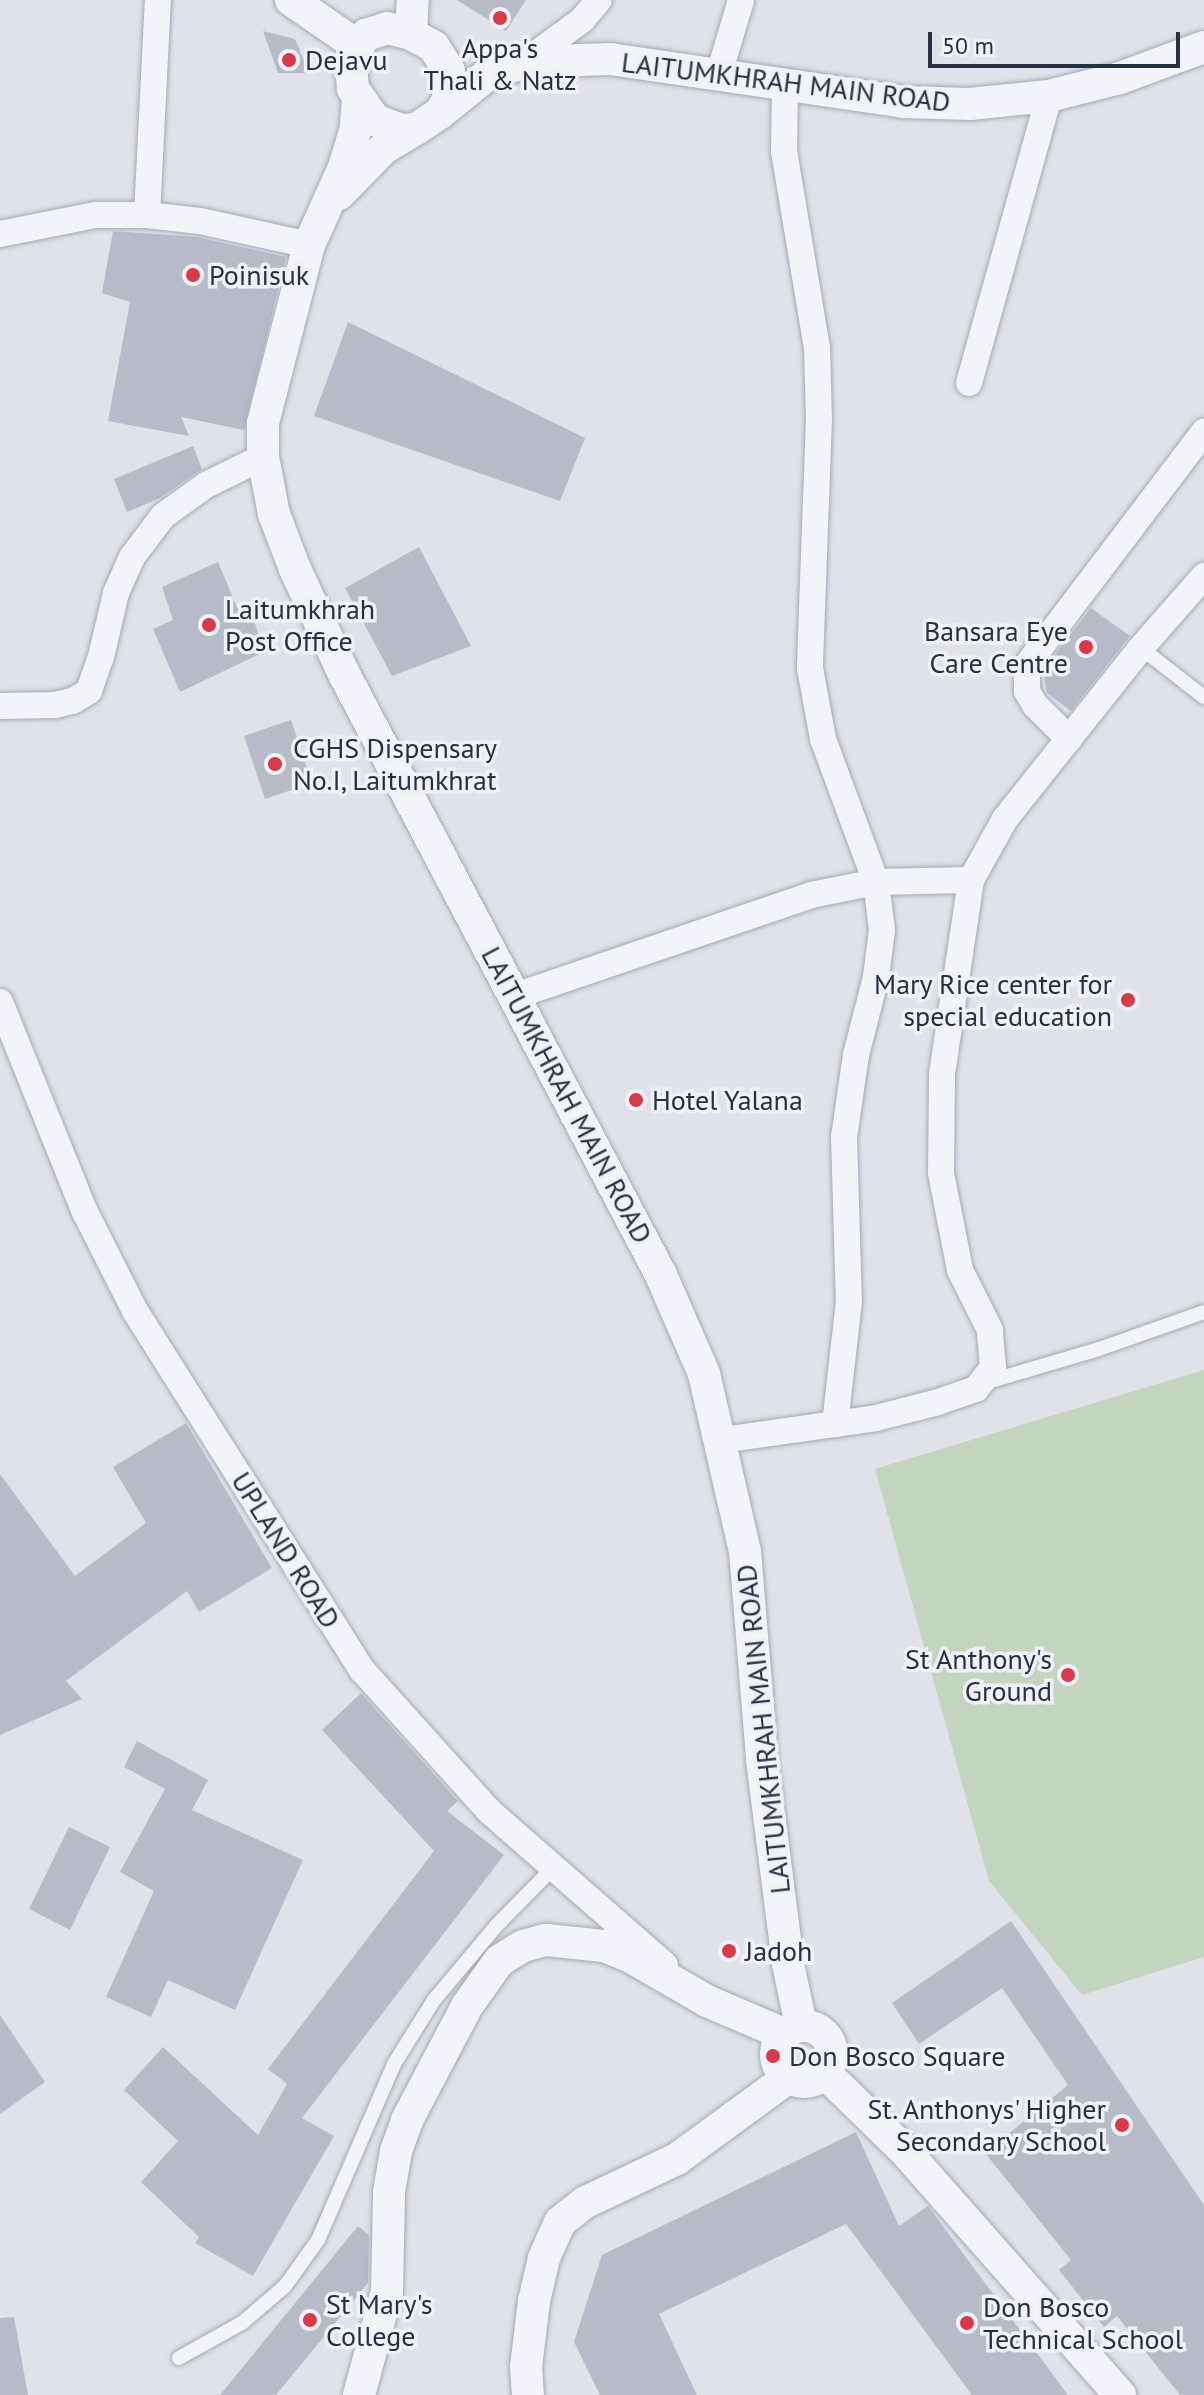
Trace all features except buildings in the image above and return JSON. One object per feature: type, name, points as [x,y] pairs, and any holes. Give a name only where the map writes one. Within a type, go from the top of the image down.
[{"type":"street","points":[[147,215],[158,0]]},
{"type":"street","points":[[291,0],[358,46]]},
{"type":"street","points":[[358,97],[365,109],[387,127],[428,121],[448,100],[449,71],[422,41],[413,0]]},
{"type":"street","points":[[328,205],[384,148],[428,121],[466,91],[515,64],[582,20],[599,0]]},
{"type":"street","points":[[719,74],[741,0]]},
{"type":"street","points":[[328,205],[356,128],[358,97],[351,63],[358,46],[376,29],[515,64]]},
{"type":"street","name":"LAITUMKHRAH MAIN ROAD","points":[[515,64],[610,59],[903,102],[970,104],[1049,96],[1120,78],[1204,47]]},
{"type":"street","points":[[785,85],[784,151],[817,348],[819,418],[810,668],[823,739],[876,882],[882,930],[876,977],[856,1055],[844,1137],[849,1301],[835,1424]]},
{"type":"street","points":[[969,383],[1049,96]]},
{"type":"street","name":"LAITUMKHRAH MAIN ROAD","points":[[328,205],[309,245],[263,423],[263,457],[274,514],[295,569],[344,674],[683,1319],[704,1374],[722,1440],[745,1551],[762,1760],[788,1964],[793,2030]]},
{"type":"street","points":[[0,234],[95,215],[147,215],[200,221],[309,245]]},
{"type":"street","points":[[1069,739],[1027,691],[1027,665],[1204,432]]},
{"type":"street","points":[[0,706],[55,705],[73,701],[89,691],[101,657],[116,593],[132,557],[163,516],[206,485],[263,457]]},
{"type":"street","points":[[722,1440],[835,1424],[935,1403],[980,1384],[993,1367],[990,1330],[960,1270],[941,1173],[942,1074],[971,880],[1005,819],[1141,648],[1204,576]]},
{"type":"street","points":[[515,996],[811,895],[876,882],[971,880]]},
{"type":"street","name":"UPLAND ROAD","points":[[0,1002],[85,1212],[135,1311],[363,1671],[489,1811],[707,2001]]},
{"type":"street","points":[[359,2395],[387,2291],[389,2192],[396,2151],[407,2120],[467,2006],[499,1961],[523,1946],[546,1940],[590,1943],[629,1956],[707,2001],[793,2030]]},
{"type":"street","points":[[811,2026],[827,2037],[832,2055],[825,2073],[808,2081],[789,2077],[777,2061],[779,2043],[793,2030],[811,2026]]},
{"type":"street","points":[[825,2073],[904,2150],[1120,2395]]},
{"type":"street","points":[[528,2395],[526,2367],[534,2301],[544,2258],[560,2222],[586,2202],[677,2159],[789,2077]]},
{"type":"lane","points":[[1141,648],[1204,697]]},
{"type":"lane","points":[[980,1384],[1099,1349],[1204,1312]]},
{"type":"lane","points":[[179,2358],[242,2323],[285,2286],[318,2240],[394,2064],[434,2000],[496,1926],[553,1868]]},
{"type":"green space","name":"St Anthony's Ground","points":[[1204,1370],[1204,1957],[1082,1995],[989,1881],[875,1469]]},
{"type":"place","name":"Appa's Thali & Natz","points":[[500,18]]},
{"type":"place","name":"Dejavu","points":[[289,60]]},
{"type":"place","name":"Poinisuk","points":[[193,275]]},
{"type":"place","name":"Laitumkhrah Post Office","points":[[209,625]]},
{"type":"place","name":"Bansara Eye Care Centre","points":[[1086,647]]},
{"type":"place","name":"CGHS Dispensary No.I, Laitumkhrat","points":[[275,764]]},
{"type":"place","name":"Mary Rice center for special education","points":[[1128,1000]]},
{"type":"place","name":"Hotel Yalana","points":[[636,1100]]},
{"type":"place","name":"St Anthony's Ground","points":[[1068,1675]]},
{"type":"place","name":"Jadoh","points":[[729,1951]]},
{"type":"place","name":"Don Bosco Square","points":[[773,2056]]},
{"type":"place","name":"St. Anthonys' Higher Secondary School","points":[[1122,2125]]},
{"type":"place","name":"St Mary's College","points":[[310,2320]]},
{"type":"place","name":"Don Bosco Technical School","points":[[967,2323]]}]
